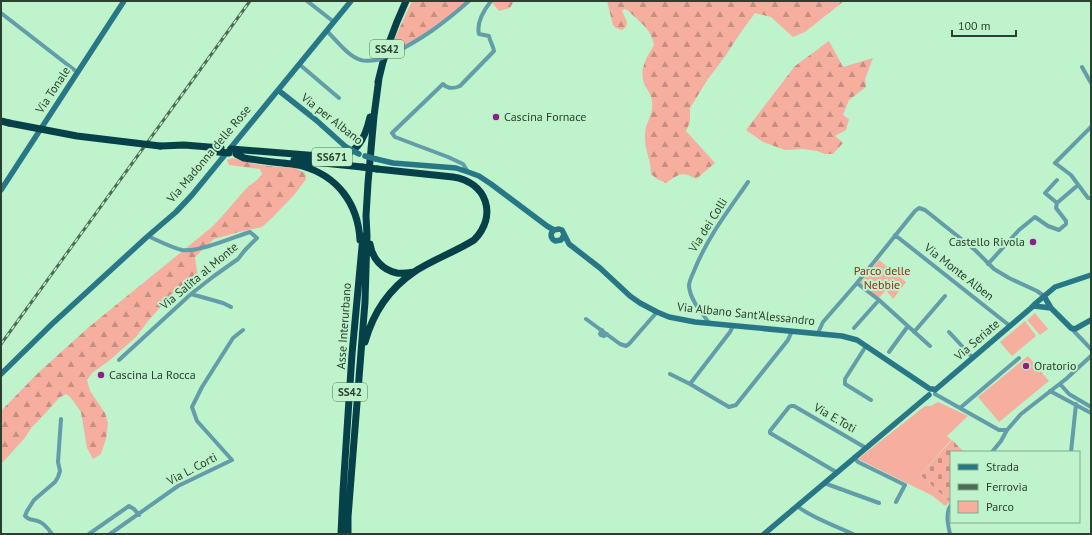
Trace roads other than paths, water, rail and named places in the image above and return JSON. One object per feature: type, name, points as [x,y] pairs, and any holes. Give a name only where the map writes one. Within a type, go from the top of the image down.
[{"type":"highway","name":"SS42","points":[[348,534],[364,302],[367,236],[366,216],[374,116],[379,78],[394,26],[406,1]]},
{"type":"highway","name":"SS671","points":[[232,152],[339,157],[351,152],[360,143],[366,132],[379,78]]},
{"type":"highway","name":"SS671","points":[[1,121],[77,136],[113,141],[220,150],[461,178],[475,186],[486,202],[488,211],[484,227],[478,235],[469,243],[414,272],[387,296],[378,310],[365,341],[359,407],[355,419]]},
{"type":"highway","points":[[232,152],[244,158],[301,166],[319,172],[336,184],[347,197],[357,217],[361,250]]},
{"type":"highway","points":[[368,184],[372,190],[369,235],[372,254],[380,264],[390,270],[399,273],[414,272]]},
{"type":"highway","name":"Asse Interurbano","points":[[341,534],[345,460],[361,250],[366,216]]},
{"type":"street","name":"Via Tonale","points":[[1,190],[124,1]]},
{"type":"street","points":[[307,1],[334,22]]},
{"type":"street","name":"Via Madonna delle Rose","points":[[1,374],[52,324],[176,212],[192,195],[352,1]]},
{"type":"street","points":[[327,31],[355,57],[361,60],[377,60],[390,55],[425,36],[448,20],[469,1]]},
{"type":"street","points":[[491,1],[481,17],[477,28],[479,34],[489,36],[494,51],[460,86],[455,89],[447,87],[443,84],[392,133],[395,137],[463,164],[468,172],[479,176],[491,184],[547,226],[553,232],[554,240],[559,241],[563,239],[564,235],[561,230],[553,232]]},
{"type":"street","points":[[1,13],[78,72]]},
{"type":"street","points":[[299,64],[339,98]]},
{"type":"street","points":[[1082,67],[1091,83]]},
{"type":"street","name":"Via per Albano","points":[[278,90],[316,120],[346,147],[362,155],[393,163],[456,168],[468,172]]},
{"type":"street","points":[[1091,127],[1055,163],[1071,175],[1088,198],[1091,198]]},
{"type":"street","points":[[988,264],[1019,230],[1035,217],[1048,226],[1059,230],[1066,224],[1066,221],[1056,208],[1056,203],[1045,193],[1057,180]]},
{"type":"street","name":"Via dei Colli","points":[[710,324],[697,306],[691,294],[690,281],[710,237],[748,182]]},
{"type":"street","points":[[1056,203],[1078,185]]},
{"type":"street","points":[[818,333],[823,322],[915,211],[919,208],[925,210],[975,250],[988,264],[1000,273],[1037,290],[1044,296],[1051,308],[1090,348],[1091,355],[1060,384],[1021,414],[1007,430],[993,451]]},
{"type":"street","name":"Via Salita al Monte","points":[[118,360],[190,294],[238,259],[244,250],[258,238],[250,232],[199,249],[188,251],[173,247],[148,236]]},
{"type":"street","name":"Via Monte Alben","points":[[895,234],[1010,326]]},
{"type":"street","name":"Via Albano Sant'Alessandro","points":[[564,235],[570,244],[600,268],[630,296],[657,312],[679,320],[849,337],[857,340],[932,392]]},
{"type":"street","name":"Via Albano Sant'Alessandro","points":[[559,241],[570,244]]},
{"type":"street","name":"Via Seriate","points":[[764,534],[1055,287],[1091,275]]},
{"type":"street","points":[[856,283],[879,300],[930,346]]},
{"type":"street","points":[[190,294],[223,303],[231,307]]},
{"type":"street","points":[[914,332],[945,296]]},
{"type":"street","points":[[854,328],[879,300]]},
{"type":"street","points":[[1034,306],[1051,308]]},
{"type":"street","points":[[586,319],[620,344],[626,346],[657,312]]},
{"type":"street","points":[[1071,328],[1075,329],[1091,320]]},
{"type":"street","points":[[690,384],[733,326]]},
{"type":"street","points":[[889,352],[908,326]]},
{"type":"street","points":[[1078,335],[1079,327]]},
{"type":"street","name":"Via L. Corti","points":[[110,534],[178,486],[232,460],[197,421],[192,407],[202,387],[219,363],[233,338],[243,330]]},
{"type":"street","points":[[670,374],[729,407],[736,405],[788,340],[792,331]]},
{"type":"street","points":[[949,332],[973,358]]},
{"type":"street","points":[[866,346],[845,378],[845,384],[870,400]]},
{"type":"street","points":[[960,408],[1019,358]]},
{"type":"street","points":[[1080,366],[1091,360]]},
{"type":"street","points":[[1060,384],[1069,394],[1091,407]]},
{"type":"street","points":[[1050,391],[1091,413]]},
{"type":"street","points":[[932,392],[999,430],[1007,430]]},
{"type":"street","points":[[1071,451],[1076,404]]},
{"type":"street","name":"Via E.Toti","points":[[836,472],[770,433],[770,431],[791,406],[794,406],[866,448]]},
{"type":"street","points":[[52,534],[41,522],[27,519],[25,516],[34,500],[55,482],[58,477],[60,471],[58,462],[61,419]]},
{"type":"street","points":[[854,458],[858,462],[905,485],[896,502]]},
{"type":"street","points":[[824,483],[879,503]]},
{"type":"street","points":[[89,534],[129,506],[139,514]]},
{"type":"street","points":[[797,506],[814,516],[854,534]]},
{"type":"street","points":[[950,506],[947,521],[950,534]]},
{"type":"railway","points":[[1,344],[250,1]]},
{"type":"place","name":"Cascina Fornace","points":[[496,117]]},
{"type":"place","name":"Castello Rivola","points":[[1033,242]]},
{"type":"place","name":"Oratorio","points":[[1026,366]]},
{"type":"place","name":"Cascina La Rocca","points":[[101,375]]},
{"type":"park label","name":"Parco delle Nebbie","points":[[882,278]]}]
